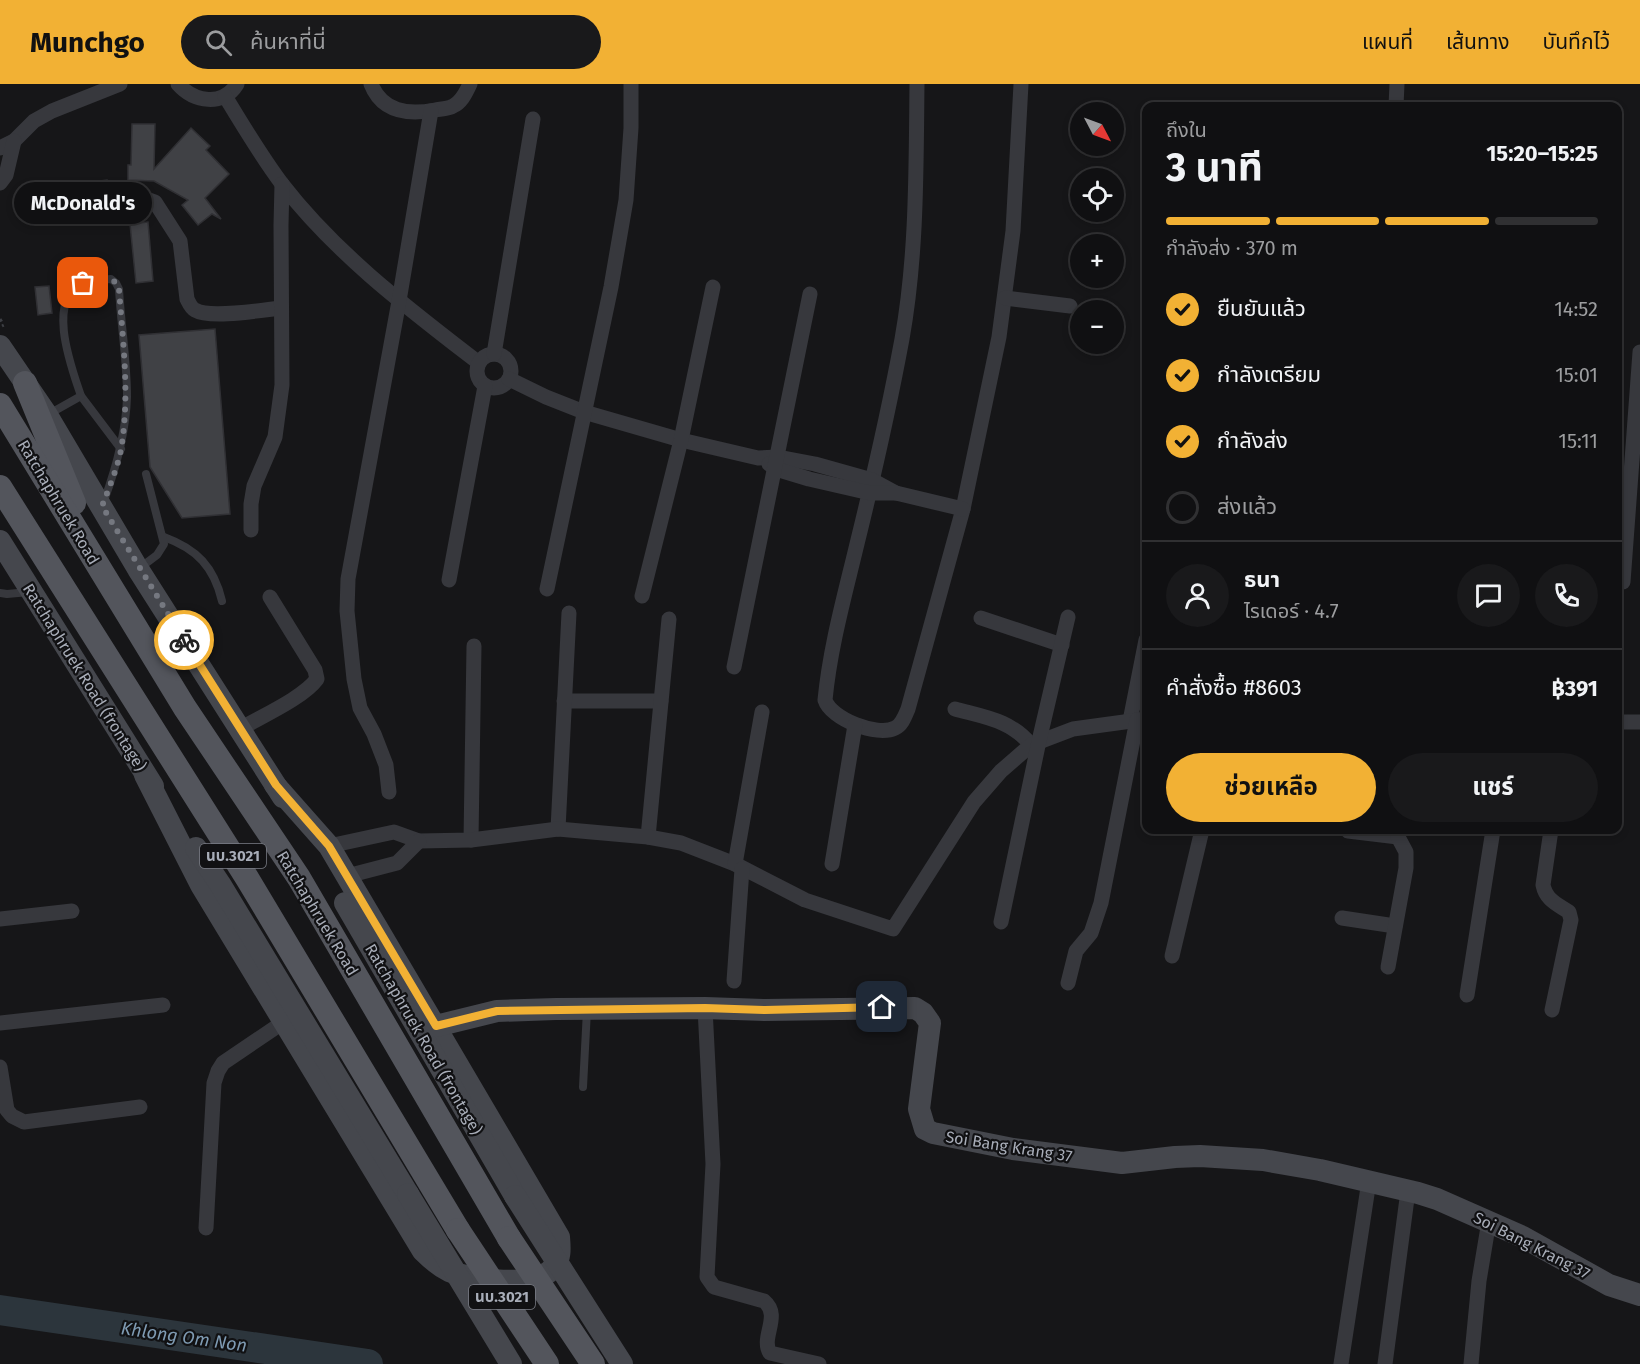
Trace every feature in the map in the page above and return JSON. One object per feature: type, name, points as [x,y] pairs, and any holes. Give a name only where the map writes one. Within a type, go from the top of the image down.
[{"type":"main road","name":"Ratchaphruek Road (frontage)","points":[[2,336],[25,383],[47,415],[138,568],[276,785],[515,1196],[622,1364]]},
{"type":"main road","points":[[25,383],[100,568]]},
{"type":"main road","name":"Ratchaphruek Road","points":[[0,405],[185,708],[299,878],[509,1238],[593,1364]]},
{"type":"main road","name":"นบ.3021","points":[[0,487],[247,878],[458,1230],[547,1364]]},
{"type":"main road","points":[[0,515],[65,590]]},
{"type":"main road","name":"Ratchaphruek Road (frontage)","points":[[0,541],[145,775],[220,884],[511,1364]]},
{"type":"main road","points":[[145,775],[201,885],[423,1251],[439,1265],[451,1271],[509,1280],[529,1280],[545,1276],[555,1267],[560,1253],[559,1237],[329,846],[276,785]]},
{"type":"main road","name":"Soi Bang Krang 37","points":[[436,1026],[497,1011],[587,1008],[765,1010],[905,1006],[915,1008],[923,1012],[930,1023],[919,1109],[925,1128],[933,1133],[1013,1149],[1122,1163],[1175,1157],[1263,1160],[1369,1181],[1437,1199],[1523,1237],[1609,1285],[1640,1295]]},
{"type":"street","points":[[0,148],[14,141],[34,121],[52,111],[120,84]]},
{"type":"street","points":[[178,84],[191,96],[202,100],[225,96],[237,84]]},
{"type":"street","points":[[371,84],[374,92],[385,104],[402,112],[431,111],[454,106],[464,97],[470,84]]},
{"type":"street","points":[[547,589],[611,287],[626,200],[631,128],[631,84]]},
{"type":"street","points":[[917,84],[912,259],[902,338],[871,487],[833,645],[825,700],[827,707],[833,713],[855,725],[886,730],[894,729],[904,718],[963,509],[1005,298],[1013,231],[1021,84]]},
{"type":"street","points":[[1396,102],[1397,84]]},
{"type":"street","points":[[225,96],[282,184],[324,230],[399,301],[479,363]]},
{"type":"street","points":[[388,792],[386,765],[374,734],[360,708],[354,679],[347,611],[348,579],[431,111]]},
{"type":"street","points":[[494,354],[533,119]]},
{"type":"street","points":[[0,183],[6,175],[14,141]]},
{"type":"street","points":[[251,530],[254,486],[275,437],[282,385],[282,184]]},
{"type":"street","points":[[135,195],[155,202],[180,241],[187,299],[189,305],[196,311],[212,315],[281,308]]},
{"type":"street","points":[[642,596],[681,440],[713,287]]},
{"type":"street","points":[[734,667],[810,294]]},
{"type":"street","points":[[1005,298],[1070,306]]},
{"type":"street","points":[[1623,582],[1640,352]]},
{"type":"street","points":[[494,354],[503,357],[508,361],[511,370],[509,379],[499,388],[485,386],[477,377],[479,363],[483,358],[494,354]]},
{"type":"street","points":[[509,379],[584,412],[681,440],[777,463],[809,479],[871,487],[963,509]]},
{"type":"street","points":[[449,580],[485,386]]},
{"type":"street","points":[[240,729],[312,687],[318,679],[315,670],[270,597]]},
{"type":"street","points":[[558,829],[569,613]]},
{"type":"street","points":[[1001,922],[1035,743],[1068,617]]},
{"type":"street","points":[[981,618],[1062,645]]},
{"type":"street","points":[[648,837],[669,619]]},
{"type":"street","points":[[471,840],[474,646]]},
{"type":"street","points":[[1068,983],[1076,951],[1091,933],[1101,903],[1138,720],[1142,680]]},
{"type":"street","points":[[564,701],[661,701]]},
{"type":"street","points":[[955,709],[1012,726],[1035,743]]},
{"type":"street","points":[[734,981],[738,867],[762,712]]},
{"type":"street","points":[[329,846],[394,832],[419,841],[471,840],[558,829],[648,837],[681,843],[738,867],[805,900],[893,929],[974,802],[1000,771],[1035,743],[1073,729],[1138,720]]},
{"type":"street","points":[[1622,722],[1640,722]]},
{"type":"street","points":[[832,864],[855,725]]},
{"type":"street","points":[[1172,956],[1201,834]]},
{"type":"street","points":[[1388,967],[1406,868],[1406,852],[1399,834]]},
{"type":"street","points":[[1467,995],[1492,834]]},
{"type":"street","points":[[1550,834],[1543,885],[1544,893],[1569,912],[1571,920],[1552,1010]]},
{"type":"street","points":[[347,876],[397,863],[419,841]]},
{"type":"street","points":[[0,919],[72,911]]},
{"type":"street","points":[[1342,918],[1395,926]]},
{"type":"street","points":[[0,1023],[163,1005]]},
{"type":"street","points":[[705,1008],[713,1164],[707,1277],[714,1287],[764,1301],[768,1305],[771,1311],[767,1342],[770,1353],[819,1364]]},
{"type":"street","points":[[206,1228],[214,1083],[218,1071],[235,1054],[285,1021]]},
{"type":"street","points":[[0,1067],[7,1110],[12,1116],[24,1122],[140,1107]]},
{"type":"street","points":[[1341,1364],[1369,1181]]},
{"type":"street","points":[[1385,1364],[1408,1191]]},
{"type":"street","points":[[1471,1364],[1479,1281],[1488,1221]]},
{"type":"lane","points":[[102,506],[121,449],[127,397],[119,289],[111,279],[83,283],[75,287],[65,303],[64,335],[70,362],[81,396],[121,449]]},
{"type":"lane","points":[[47,415],[81,396]]},
{"type":"lane","points":[[138,568],[157,555],[164,544],[146,474]]},
{"type":"lane","points":[[164,537],[179,543],[208,566],[217,582],[222,601]]},
{"type":"lane","points":[[0,592],[7,594],[33,592]]},
{"type":"lane","points":[[583,1087],[587,1008]]},
{"type":"path","points":[[0,319],[2,336]]},
{"type":"building","points":[[132,124],[155,124],[154,169],[191,128],[210,146],[206,150],[229,174],[205,198],[221,219],[212,214],[198,225],[182,205],[188,200],[154,181],[128,180],[128,165],[131,165]]},
{"type":"building","points":[[107,180],[109,198],[73,203],[75,217],[62,219],[60,204],[42,207],[39,189]]},
{"type":"building","points":[[148,222],[153,281],[136,283],[130,224]]},
{"type":"building","points":[[49,286],[52,313],[38,315],[35,287]]},
{"type":"building","points":[[215,329],[230,514],[182,518],[150,467],[139,335]]},
{"type":"waterway","name":"Khlong Om Non","points":[[0,1310],[368,1364]]},
{"type":"way so far","points":[[83,283],[111,279],[119,289],[127,397],[121,449],[102,506],[184,640]]},
{"type":"place","name":"McDonald's","points":[[83,283]]},
{"type":"route","points":[[184,640],[276,785],[329,846],[436,1026],[497,1011],[882,1007]]}]
